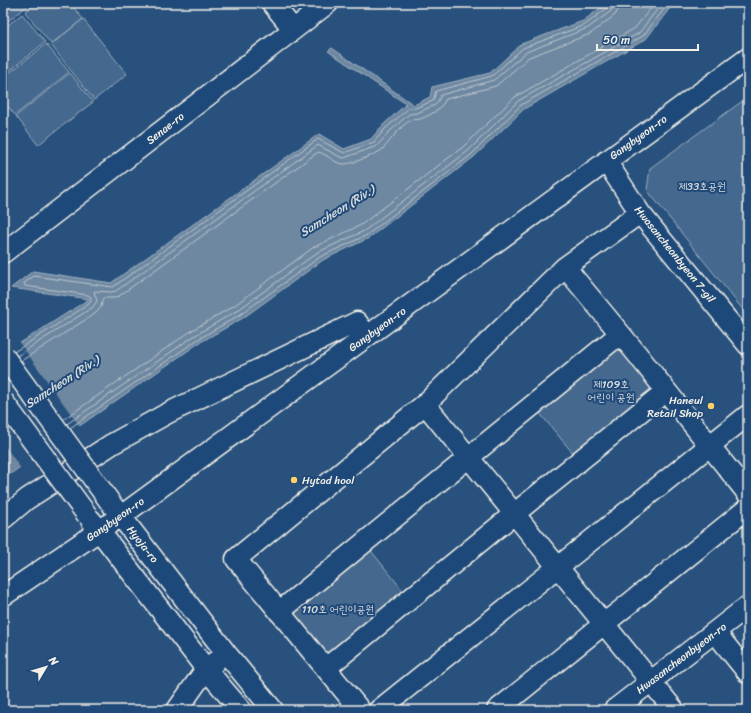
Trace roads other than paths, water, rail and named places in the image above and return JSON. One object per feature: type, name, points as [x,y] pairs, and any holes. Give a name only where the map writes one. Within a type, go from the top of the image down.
[{"type":"street","points":[[272,3],[293,30]]},
{"type":"street","name":"Senae-ro","points":[[3,253],[328,3]]},
{"type":"street","name":"Gangbyeon-ro","points":[[3,596],[100,530],[115,509],[367,336],[748,58]]},
{"type":"street","name":"Hwasancheonbyeon 7-gil","points":[[606,161],[640,213],[748,345]]},
{"type":"street","points":[[360,710],[236,559],[425,404],[565,268],[640,213]]},
{"type":"street","points":[[565,268],[620,334],[748,494]]},
{"type":"street","points":[[3,519],[26,499],[112,444],[168,413],[357,322],[367,336]]},
{"type":"street","points":[[279,612],[469,459],[620,334]]},
{"type":"street","name":"Hyoja-ro","points":[[3,355],[115,509],[226,653],[273,710]]},
{"type":"street","points":[[326,668],[666,391]]},
{"type":"street","points":[[3,402],[87,515],[206,669],[241,710]]},
{"type":"street","points":[[425,404],[674,710]]},
{"type":"street","points":[[379,710],[748,415]]},
{"type":"street","points":[[501,706],[748,508]]},
{"type":"street","name":"Hwasancheonbyeon-ro","points":[[614,710],[748,606]]},
{"type":"street","points":[[715,632],[748,673]]},
{"type":"street","points":[[177,710],[206,669],[226,653]]},
{"type":"water","name":"Samcheon (Riv.)","points":[[607,3],[674,3],[646,39],[524,109],[474,157],[369,238],[323,260],[243,318],[199,343],[3,479],[3,354],[89,299],[11,288],[33,271],[111,283],[319,134],[344,149],[371,139],[382,126],[406,104],[328,51],[332,48],[414,105],[430,97],[432,87],[490,73],[521,44],[583,21]]},
{"type":"place","name":"Haneul Retail Shop","points":[[711,406]]},
{"type":"place","name":"Hytad hool","points":[[294,480]]},
{"type":"park label","name":"제33호공원","points":[[702,186]]},
{"type":"park label","name":"제109호 어린이 공원","points":[[611,390]]},
{"type":"park label","name":"110호 어린이공원","points":[[338,609]]}]
